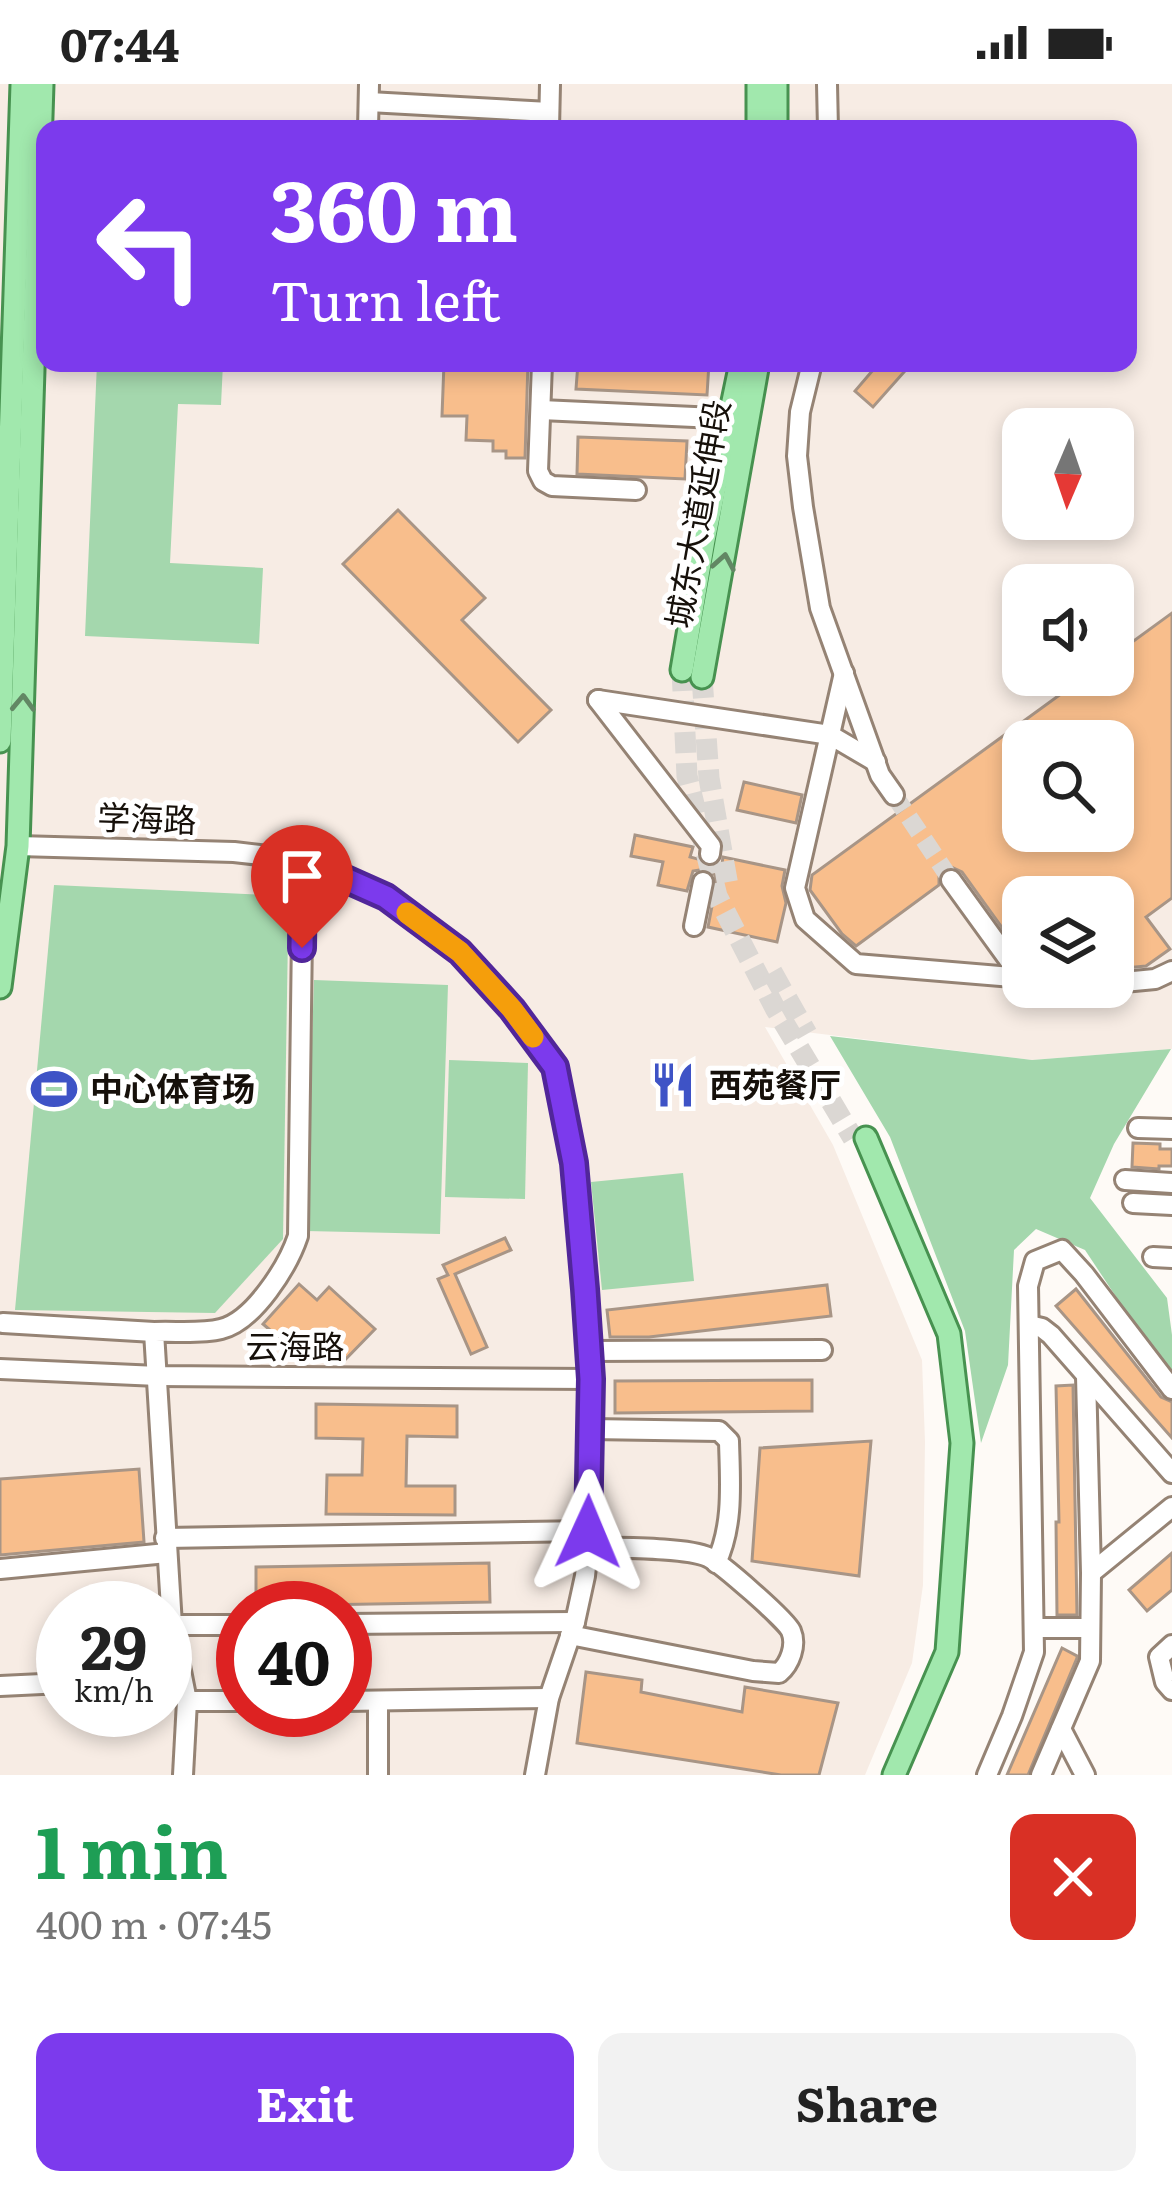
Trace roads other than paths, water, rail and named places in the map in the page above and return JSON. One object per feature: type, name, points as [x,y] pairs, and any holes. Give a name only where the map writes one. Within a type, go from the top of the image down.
[{"type":"main road","points":[[0,987],[18,846],[22,84]]},
{"type":"main road","points":[[38,120],[41,84]]},
{"type":"main road","points":[[758,84],[758,120]]},
{"type":"main road","points":[[776,84],[776,120]]},
{"type":"main road","points":[[0,741],[36,147]]},
{"type":"main road","name":"城东大道延伸段","points":[[739,372],[704,540],[692,673],[756,372]]},
{"type":"main road","points":[[860,1138],[938,1333],[950,1453],[936,1651],[891,1775]]},
{"type":"street","points":[[549,120],[550,84]]},
{"type":"street","points":[[827,84],[828,120]]},
{"type":"street","points":[[369,93],[543,120]]},
{"type":"street","points":[[542,372],[538,471],[543,481],[552,487],[636,490]]},
{"type":"street","points":[[810,372],[796,456],[820,608],[880,776],[894,795]]},
{"type":"street","points":[[541,410],[716,418]]},
{"type":"street","points":[[844,674],[795,888],[806,919],[856,964],[1002,976]]},
{"type":"street","points":[[710,854],[711,846],[598,700],[830,735],[875,762]]},
{"type":"street","name":"学海路","points":[[18,846],[234,852],[303,860],[386,897],[460,952],[512,1009],[555,1067],[574,1163],[591,1379],[588,1539],[585,1576],[549,1698],[535,1775]]},
{"type":"street","points":[[1,1324],[222,1329],[268,1290],[290,1261],[298,1236],[303,860]]},
{"type":"street","points":[[951,880],[1002,950]]},
{"type":"street","points":[[694,926],[703,882]]},
{"type":"street","points":[[1134,981],[1156,979],[1172,971]]},
{"type":"street","points":[[1138,1128],[1172,1129]]},
{"type":"street","points":[[1125,1180],[1172,1183]]},
{"type":"street","points":[[1133,1203],[1172,1205]]},
{"type":"street","points":[[987,1775],[1029,1673],[1036,1628],[1028,1286],[1035,1261],[1062,1250],[1172,1390]]},
{"type":"street","points":[[1029,1325],[1051,1335],[1172,1473]]},
{"type":"street","points":[[154,1331],[169,1581]]},
{"type":"street","points":[[589,1352],[822,1350]]},
{"type":"street","name":"云海路","points":[[0,1369],[158,1376],[591,1379]]},
{"type":"street","points":[[1041,1775],[1090,1661],[1086,1376]]},
{"type":"street","points":[[590,1429],[719,1432],[730,1441],[730,1506],[724,1547],[716,1563]]},
{"type":"street","points":[[1091,1573],[1172,1507]]},
{"type":"street","points":[[0,1569],[166,1545],[588,1539],[706,1556],[791,1629],[793,1647],[787,1666],[779,1673],[572,1629],[372,1625]]},
{"type":"street","points":[[1036,1628],[1089,1628]]},
{"type":"street","points":[[1172,1645],[1159,1657],[1172,1690]]},
{"type":"street","points":[[0,1686],[36,1684]]},
{"type":"street","points":[[372,1701],[549,1698]]},
{"type":"street","points":[[378,1701],[378,1775]]},
{"type":"street","points":[[1061,1729],[1085,1775]]},
{"type":"street","points":[[183,1775],[185,1737]]},
{"type":"tunnel","points":[[682,670],[687,776],[717,896],[775,1008],[853,1138]]},
{"type":"tunnel","points":[[702,677],[709,778],[728,886]]},
{"type":"tunnel","points":[[894,795],[951,880]]},
{"type":"tunnel","points":[[772,972],[807,1034]]},
{"type":"place","name":"西苑餐厅","points":[[673,1085]]},
{"type":"place","name":"中心体育场","points":[[54,1089]]}]
